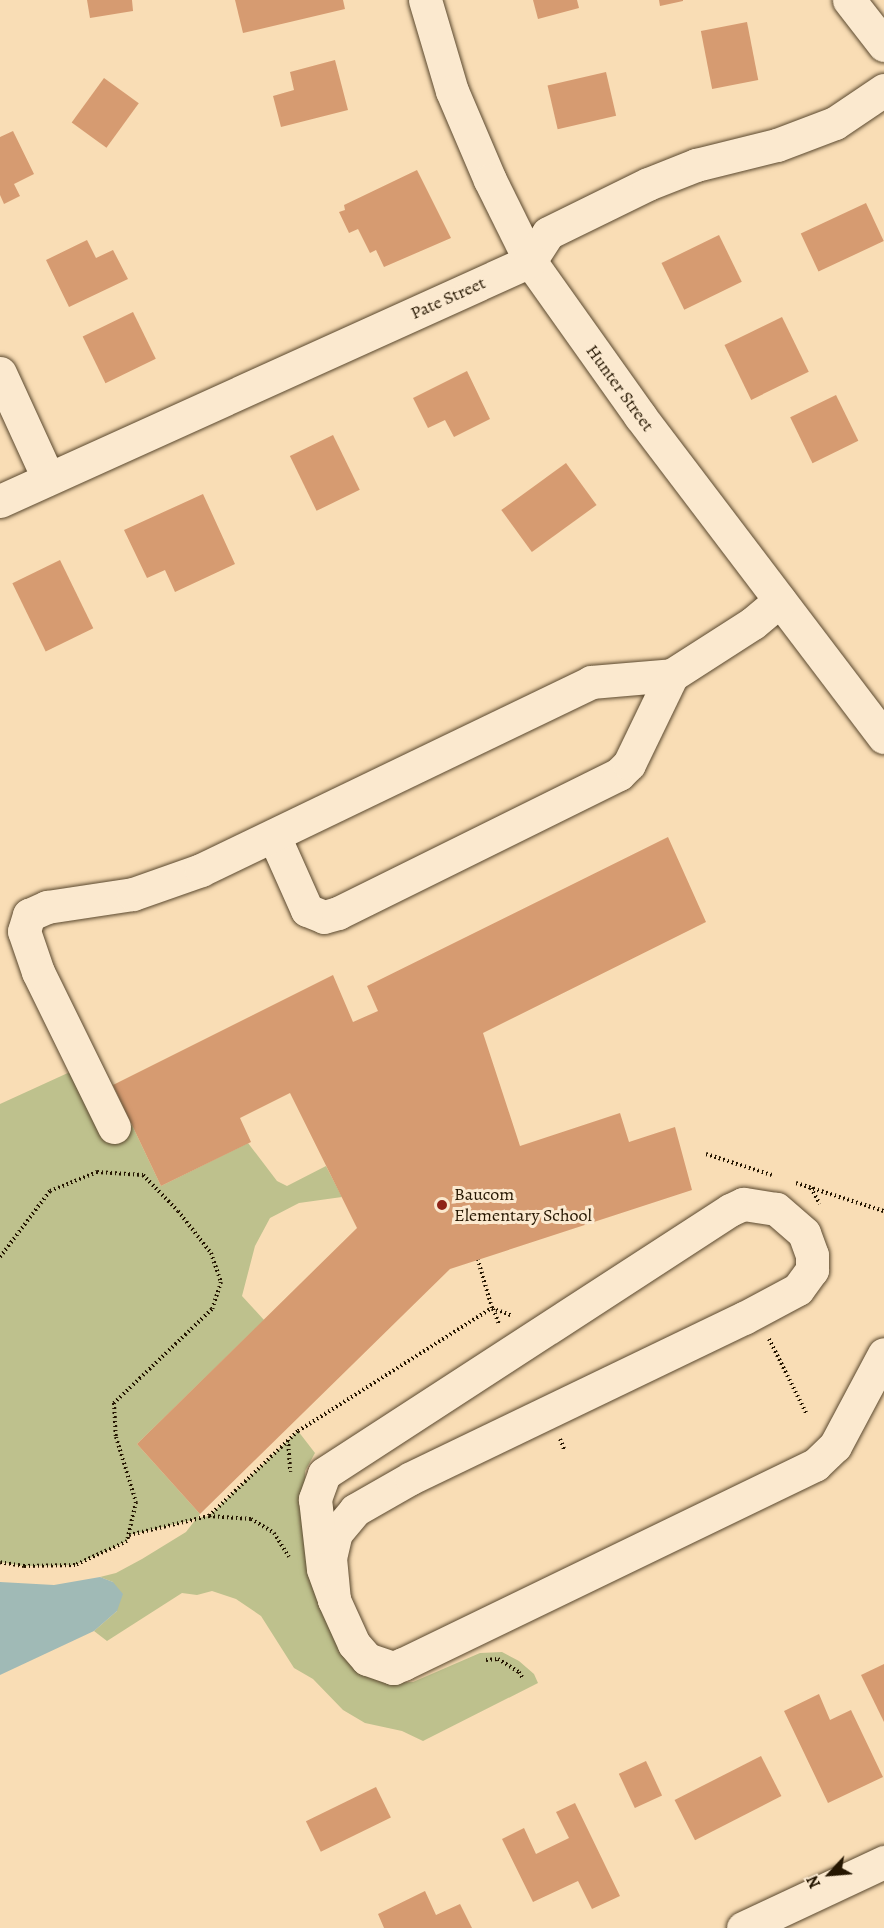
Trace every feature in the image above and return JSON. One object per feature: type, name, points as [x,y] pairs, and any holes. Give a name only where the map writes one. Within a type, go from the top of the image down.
[{"type":"street","name":"Hunter Street","points":[[425,0],[452,91],[490,180],[530,261],[640,416],[884,737]]},
{"type":"street","points":[[849,0],[884,45]]},
{"type":"street","points":[[530,261],[548,233],[648,184],[696,165],[777,146],[835,123],[884,90]]},
{"type":"street","name":"Pate Street","points":[[0,501],[530,261]]},
{"type":"street","points":[[0,373],[48,478]]},
{"type":"street","points":[[114,1127],[38,972],[24,931],[29,915],[47,907],[133,894],[201,870],[591,682],[672,675],[753,623],[780,600]]},
{"type":"street","points":[[274,836],[307,910],[324,917],[338,913],[619,774],[629,764],[672,675]]},
{"type":"street","points":[[334,1600],[330,1558],[336,1533],[355,1510],[411,1478],[744,1318],[798,1289],[812,1270],[812,1255],[804,1233],[776,1209],[743,1204],[730,1210],[324,1474],[315,1499],[317,1535],[323,1569],[334,1600],[354,1644],[367,1659],[393,1668],[403,1664],[815,1465],[835,1446],[884,1354]]},
{"type":"street","points":[[743,1928],[884,1862]]},
{"type":"path","points":[[0,1257],[50,1191],[97,1172],[142,1175],[178,1211],[210,1253],[221,1282],[212,1310],[114,1403],[116,1437],[136,1502],[127,1541],[75,1565],[24,1566],[0,1562]]},
{"type":"path","points":[[208,1516],[298,1431],[492,1308],[478,1260]]},
{"type":"path","points":[[129,1535],[208,1516],[251,1519],[274,1533],[292,1563]]},
{"type":"green space","points":[[70,1072],[104,1141],[132,1125],[161,1186],[248,1143],[277,1181],[287,1186],[326,1166],[342,1197],[299,1203],[270,1218],[255,1246],[242,1296],[264,1320],[137,1444],[200,1514],[198,1518],[209,1516],[298,1431],[315,1453],[305,1471],[310,1581],[347,1660],[390,1683],[413,1682],[480,1653],[502,1652],[519,1661],[534,1674],[538,1683],[423,1741],[402,1731],[365,1723],[343,1710],[313,1679],[294,1668],[261,1616],[236,1599],[212,1591],[197,1595],[182,1593],[107,1641],[94,1631],[117,1611],[113,1582],[100,1577],[116,1573],[142,1559],[186,1532],[196,1519],[129,1535],[127,1541],[75,1565],[24,1566],[0,1562],[0,1104]]},
{"type":"water","points":[[100,1577],[113,1582],[123,1594],[117,1611],[94,1631],[0,1675],[0,1582],[54,1585]]},
{"type":"building","points":[[87,0],[132,0],[133,11],[90,18]]},
{"type":"building","points":[[235,0],[343,0],[345,9],[243,33]]},
{"type":"building","points":[[533,0],[577,0],[579,8],[538,19]]},
{"type":"building","points":[[659,0],[683,0],[683,1],[660,6]]},
{"type":"building","points":[[747,22],[758,80],[712,89],[701,31]]},
{"type":"building","points":[[335,60],[348,110],[281,127],[273,96],[294,90],[290,72]]},
{"type":"building","points":[[606,72],[616,116],[558,129],[548,85]]},
{"type":"building","points":[[104,78],[139,103],[106,148],[72,122]]},
{"type":"building","points":[[13,131],[34,174],[14,184],[20,196],[4,204],[0,195],[0,137]]},
{"type":"building","points":[[417,170],[451,238],[384,267],[376,250],[370,253],[358,229],[349,233],[339,212],[345,210],[344,205]]},
{"type":"building","points":[[866,203],[884,241],[818,271],[801,233]]},
{"type":"building","points":[[719,235],[742,282],[684,310],[661,263]]},
{"type":"building","points":[[87,240],[96,258],[113,250],[128,279],[69,307],[46,260]]},
{"type":"building","points":[[133,312],[156,359],[105,383],[83,337]]},
{"type":"building","points":[[782,317],[809,372],[751,400],[724,345]]},
{"type":"building","points":[[467,371],[490,419],[454,437],[445,420],[428,428],[413,398]]},
{"type":"building","points":[[836,395],[858,441],[813,463],[790,417]]},
{"type":"building","points":[[333,435],[360,490],[317,511],[290,456]]},
{"type":"building","points":[[566,463],[597,505],[532,552],[501,510]]},
{"type":"building","points":[[203,494],[235,564],[175,592],[165,570],[147,578],[124,530]]},
{"type":"building","points":[[60,560],[93,628],[46,652],[12,583]]},
{"type":"building","name":"Baucom Elementary School","points":[[668,837],[706,922],[483,1033],[520,1146],[620,1113],[629,1142],[675,1127],[692,1190],[450,1269],[200,1514],[137,1444],[357,1228],[290,1093],[240,1118],[251,1142],[161,1186],[113,1085],[333,975],[353,1022],[378,1011],[367,986]]},
{"type":"building","points":[[884,1664],[884,1722],[861,1675]]},
{"type":"building","points":[[819,1694],[830,1720],[851,1710],[883,1777],[828,1803],[784,1711]]},
{"type":"building","points":[[761,1756],[781,1796],[695,1840],[675,1800]]},
{"type":"building","points":[[646,1761],[662,1795],[635,1808],[619,1774]]},
{"type":"building","points":[[376,1787],[391,1818],[321,1852],[306,1821]]},
{"type":"building","points":[[575,1803],[620,1896],[592,1909],[578,1881],[533,1902],[502,1839],[524,1828],[536,1854],[569,1838],[556,1812]]},
{"type":"building","points":[[425,1891],[436,1915],[460,1904],[472,1928],[384,1928],[378,1914]]},
{"type":"place","name":"Baucom Elementary School","points":[[442,1205]]}]
